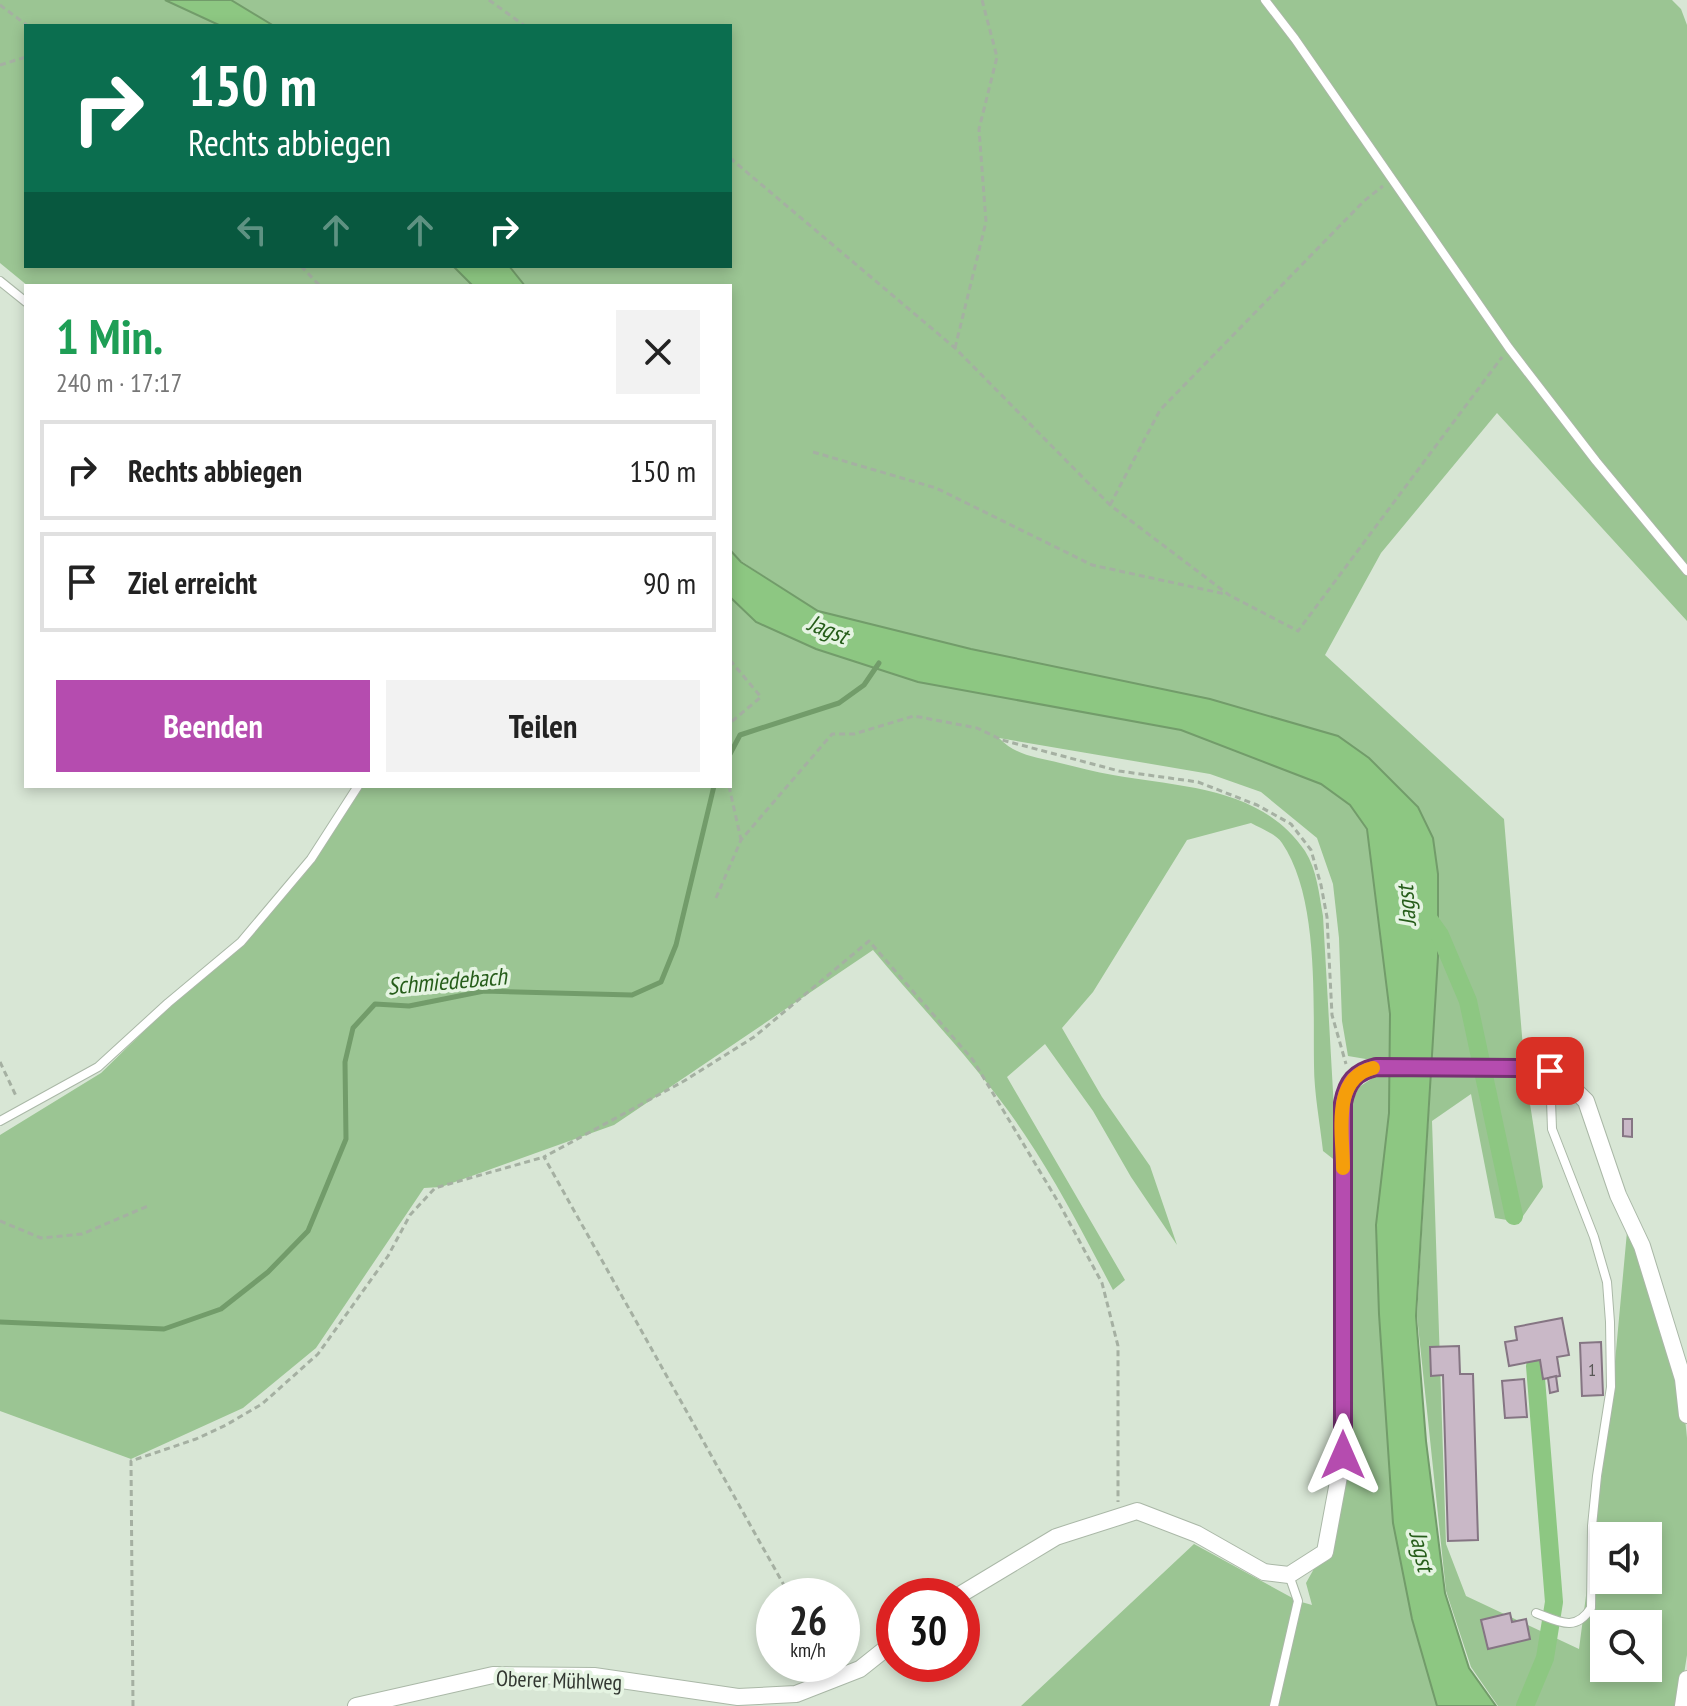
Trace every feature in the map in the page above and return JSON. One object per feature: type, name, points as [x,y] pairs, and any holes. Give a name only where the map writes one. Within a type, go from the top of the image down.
[{"type":"street","points":[[980,1583],[1056,1537],[1137,1511],[1197,1534],[1264,1572],[1289,1575],[1325,1552],[1343,1455],[1343,1103],[1352,1078],[1362,1070],[1376,1067],[1550,1071],[1556,1072],[1586,1101],[1618,1195],[1642,1246],[1683,1379],[1687,1415]]},
{"type":"street","name":"Oberer Mühlweg","points":[[356,1706],[493,1675],[594,1676],[738,1697],[796,1694],[860,1669],[876,1656]]},
{"type":"street","points":[[1683,1706],[1687,1679]]},
{"type":"lane","points":[[1265,0],[1509,348],[1596,461],[1687,571]]},
{"type":"lane","points":[[0,281],[24,300]]},
{"type":"lane","points":[[0,1121],[98,1067],[241,942],[311,859],[357,788]]},
{"type":"lane","points":[[1536,1613],[1566,1624],[1584,1618],[1591,1608],[1593,1513],[1611,1387],[1607,1282],[1594,1237],[1552,1129],[1550,1071]]},
{"type":"lane","points":[[1274,1706],[1298,1601],[1289,1575]]},
{"type":"path","points":[[489,0],[522,24]]},
{"type":"path","points":[[955,348],[986,222],[979,129],[997,57],[982,0]]},
{"type":"path","points":[[0,5],[25,24]]},
{"type":"path","points":[[0,65],[24,58]]},
{"type":"path","points":[[732,160],[955,348],[1110,505],[1229,595],[1298,631],[1509,348]]},
{"type":"path","points":[[1110,505],[1160,410],[1364,201],[1392,179]]},
{"type":"path","points":[[303,268],[318,284]]},
{"type":"path","points":[[813,452],[936,488],[1092,565],[1229,595]]},
{"type":"path","points":[[732,662],[761,697],[732,721]]},
{"type":"path","points":[[716,898],[741,840],[832,734],[854,734],[914,716],[977,728],[1002,740],[1119,771],[1198,782],[1257,805],[1291,824],[1311,850],[1327,917],[1332,1015],[1340,1051],[1352,1078]]},
{"type":"path","points":[[729,788],[741,840]]},
{"type":"path","points":[[133,1706],[131,1461],[196,1439],[238,1418],[262,1404],[318,1354],[388,1256],[410,1215],[435,1188],[544,1157],[684,1081],[754,1037],[869,941],[973,1060],[1060,1205],[1102,1283],[1118,1346],[1118,1518]]},
{"type":"path","points":[[0,1062],[23,1110]]},
{"type":"path","points":[[544,1157],[780,1578]]},
{"type":"path","points":[[0,1221],[41,1238],[82,1234],[148,1206]]},
{"type":"shaded area","points":[[0,0],[165,0],[217,24],[24,24],[24,268],[455,268],[471,284],[26,284],[0,263]]},
{"type":"shaded area","points":[[231,0],[1672,0],[1681,9],[1687,25],[1687,621],[1497,413],[1381,553],[1325,655],[1504,819],[1525,1072],[1543,1187],[1519,1222],[1495,1218],[1471,1094],[1432,1121],[1446,1544],[1466,1596],[1579,1649],[1590,1565],[1590,1594],[1662,1594],[1662,1522],[1596,1522],[1611,1405],[1628,1221],[1681,1379],[1687,1438],[1687,1655],[1679,1706],[1498,1706],[1471,1667],[1446,1591],[1417,1316],[1438,957],[1438,873],[1433,838],[1338,736],[1210,699],[971,649],[818,611],[741,561],[732,552],[732,284],[523,284],[511,268],[732,268],[732,24],[271,24]]},
{"type":"shaded area","points":[[732,599],[756,622],[816,649],[918,682],[1181,730],[1321,784],[1350,805],[1367,829],[1390,1014],[1390,1063],[1348,1056],[1342,1021],[1339,938],[1333,884],[1317,838],[1261,792],[1210,774],[999,738],[1012,749],[1035,757],[1106,774],[1192,787],[1243,802],[1287,830],[1305,851],[1315,874],[1323,916],[1337,1162],[1323,1151],[1317,1108],[1312,950],[1302,891],[1294,865],[1282,843],[1251,823],[1187,840],[1093,992],[1062,1028],[1102,1097],[1150,1166],[1177,1245],[1131,1177],[1093,1111],[1045,1044],[1007,1077],[1125,1280],[1113,1290],[1060,1192],[1009,1111],[873,950],[614,1125],[441,1187],[424,1188],[316,1348],[243,1408],[131,1459],[0,1411],[0,1135],[101,1073],[302,877],[361,788],[732,788]]},
{"type":"shaded area","points":[[1379,1074],[1389,1074],[1389,1113],[1376,1225],[1393,1522],[1412,1619],[1437,1706],[1021,1706],[1194,1544],[1298,1601],[1312,1605],[1306,1583],[1334,1533],[1350,1105],[1359,1087]]},
{"type":"water","points":[[165,0],[231,0],[271,24],[217,24]]},
{"type":"water","points":[[455,268],[511,268],[523,284],[471,284]]},
{"type":"water","name":"Jagst","points":[[732,552],[741,562],[818,611],[971,649],[1210,699],[1338,736],[1369,758],[1418,807],[1433,838],[1438,874],[1438,957],[1416,1316],[1426,1441],[1445,1593],[1469,1668],[1496,1706],[1437,1706],[1412,1619],[1393,1523],[1376,1225],[1389,1113],[1390,1014],[1367,829],[1350,805],[1321,784],[1181,730],[918,682],[816,649],[756,622],[732,599]]},
{"type":"building","points":[[1623,1119],[1632,1119],[1632,1137],[1623,1136]]},
{"type":"building","points":[[1562,1318],[1569,1355],[1557,1357],[1560,1376],[1543,1379],[1540,1360],[1509,1366],[1505,1342],[1517,1340],[1515,1327]]},
{"type":"building","points":[[1601,1342],[1603,1395],[1582,1396],[1580,1343]]},
{"type":"building","points":[[1459,1346],[1460,1374],[1473,1374],[1478,1540],[1448,1541],[1443,1375],[1431,1376],[1430,1347]]},
{"type":"building","points":[[1556,1376],[1558,1391],[1550,1393],[1548,1378]]},
{"type":"building","points":[[1524,1379],[1527,1417],[1505,1418],[1502,1381]]},
{"type":"building","points":[[1510,1613],[1512,1622],[1526,1619],[1530,1639],[1488,1649],[1481,1620]]},
{"type":"waterway","name":"Schmiedebach","points":[[732,750],[740,735],[839,703],[864,685],[879,663]]},
{"type":"waterway","name":"Schmiedebach","points":[[0,1322],[164,1329],[221,1309],[268,1272],[308,1231],[346,1139],[345,1062],[353,1028],[375,1004],[409,1006],[484,991],[632,995],[661,982],[676,945],[714,788]]},
{"type":"waterway","name":"Jagst","points":[[1425,914],[1440,935],[1468,1001],[1514,1216]]},
{"type":"waterway","points":[[1525,1706],[1545,1658],[1554,1602],[1535,1366]]},
{"type":"slow traffic","points":[[1343,1168],[1343,1103],[1346,1088],[1362,1070],[1373,1068]]},
{"type":"route","points":[[1343,1455],[1343,1103],[1346,1088],[1362,1070],[1376,1067],[1550,1071]]}]
